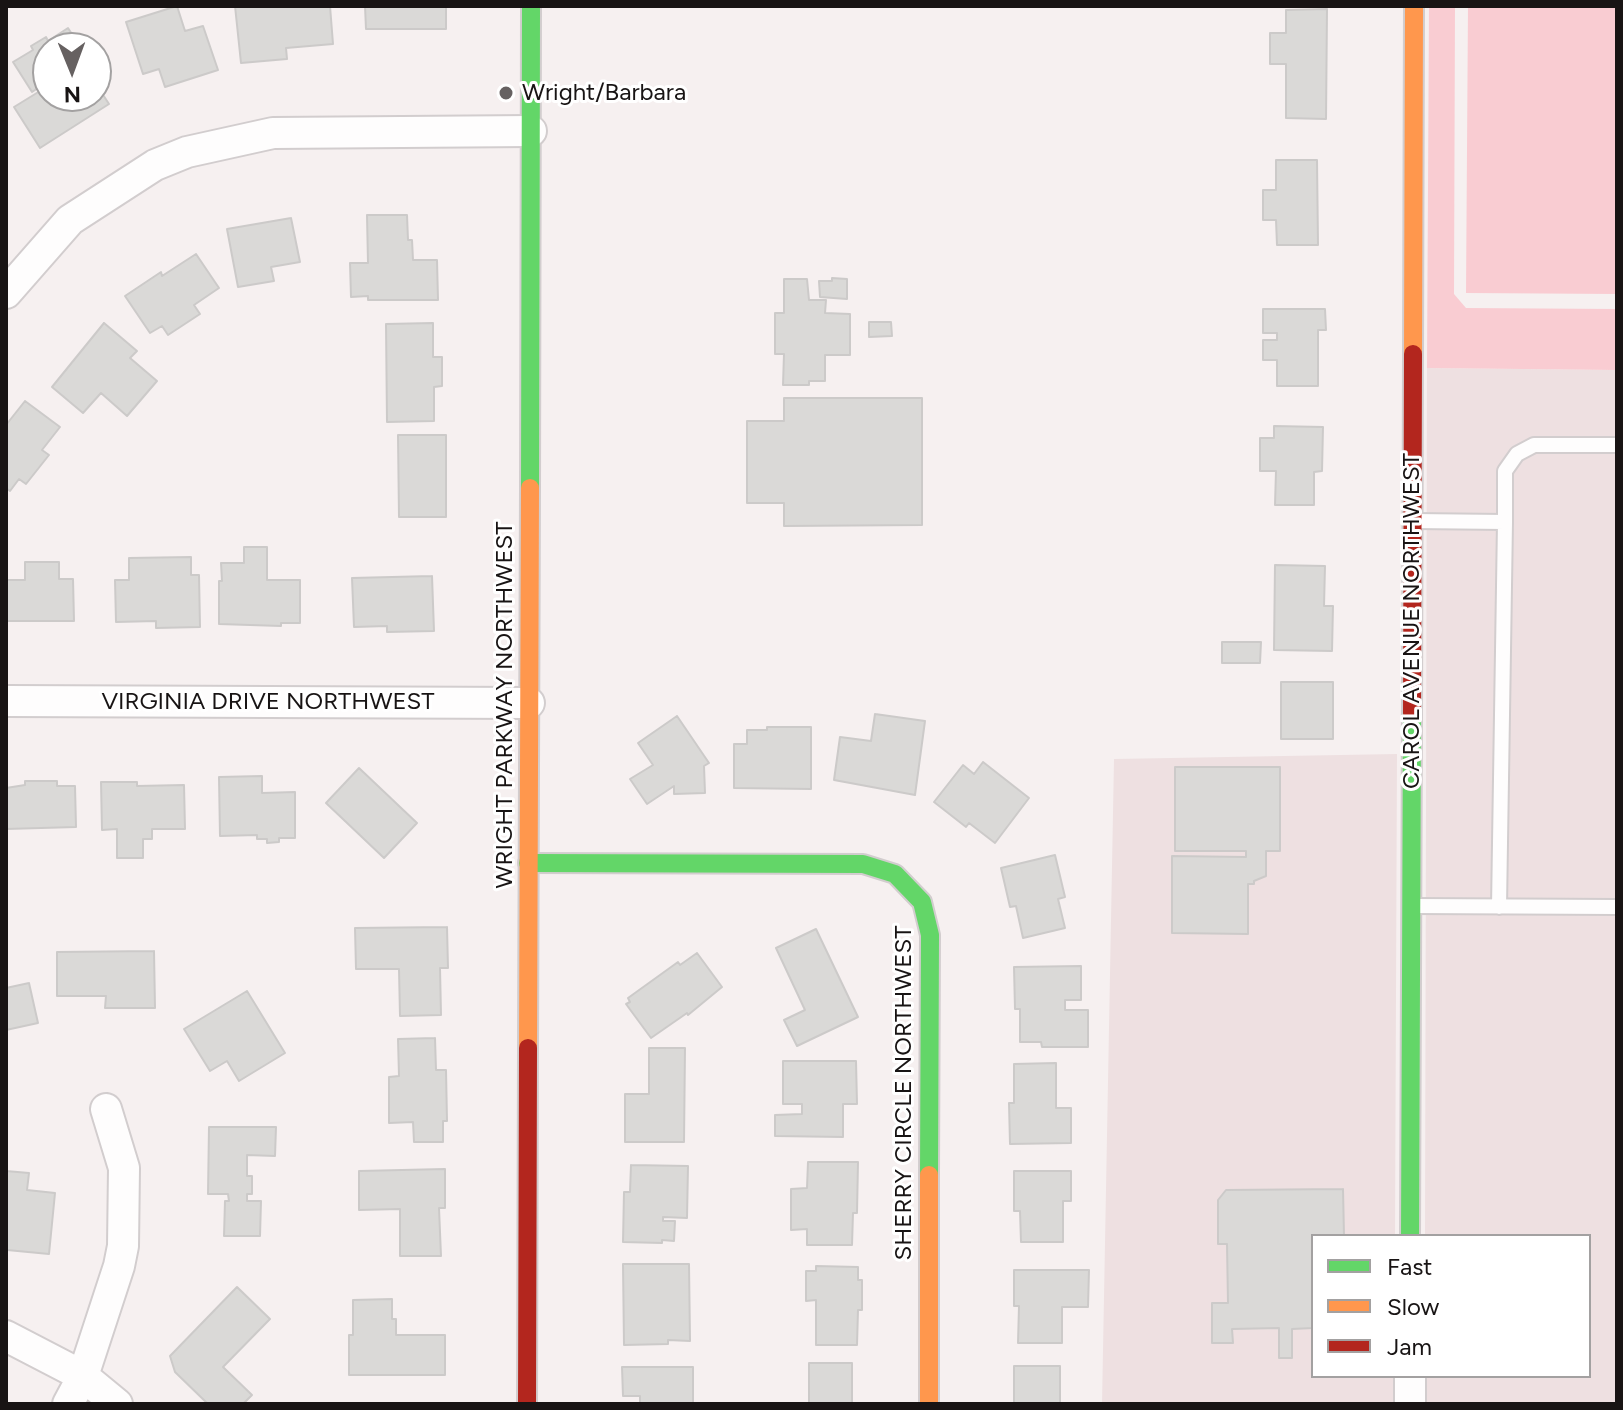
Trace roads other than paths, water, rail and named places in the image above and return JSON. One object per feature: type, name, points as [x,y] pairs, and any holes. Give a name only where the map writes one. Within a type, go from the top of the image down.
[{"type":"street","name":"WRIGHT PARKWAY NORTHWEST","points":[[527,1404],[531,6]]},
{"type":"street","name":"CAROL AVENUE NORTHWEST","points":[[1410,1234],[1414,6]]},
{"type":"street","points":[[6,293],[70,220],[155,165],[187,152],[273,133],[531,131]]},
{"type":"street","name":"VIRGINIA DRIVE NORTHWEST","points":[[6,701],[529,703]]},
{"type":"street","name":"SHERRY CIRCLE NORTHWEST","points":[[528,863],[863,864],[895,874],[922,902],[930,935],[929,1404]]},
{"type":"street","points":[[68,1404],[83,1376],[123,1246],[124,1168],[106,1109]]},
{"type":"street","points":[[6,1336],[83,1376],[117,1404]]},
{"type":"street","points":[[1410,1378],[1410,1404]]},
{"type":"lane","points":[[1499,907],[1505,471],[1517,454],[1534,445],[1617,445]]},
{"type":"lane","points":[[1412,521],[1505,522]]},
{"type":"lane","points":[[1411,906],[1617,907]]},
{"type":"place","name":"Wright/Barbara","points":[[506,93]]}]
